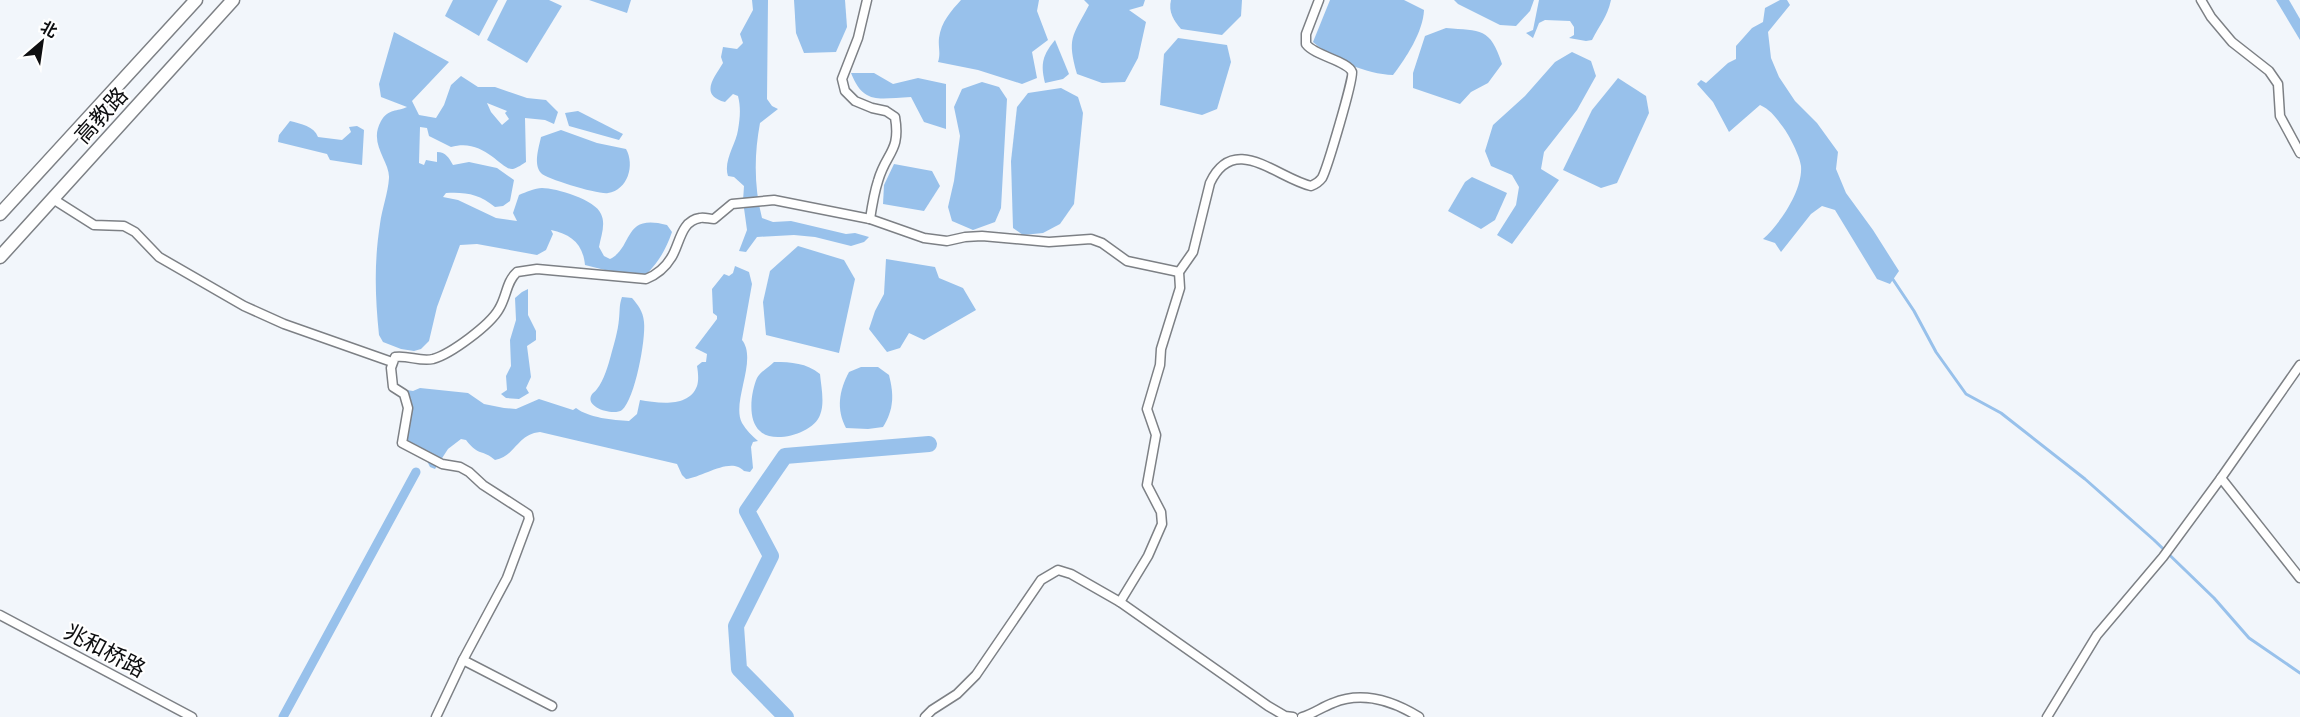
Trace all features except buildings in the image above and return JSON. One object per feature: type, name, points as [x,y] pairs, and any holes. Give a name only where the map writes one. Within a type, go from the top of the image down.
[{"type":"main road","name":"高教路","points":[[0,214],[196,0]]},
{"type":"main road","name":"高教路","points":[[0,257],[233,0]]},
{"type":"street","points":[[867,0],[858,38],[842,79],[845,91],[855,101],[886,111],[895,117],[897,131],[894,150],[878,180],[870,219]]},
{"type":"street","points":[[1120,602],[1148,556],[1162,524],[1161,512],[1147,485],[1156,435],[1147,410],[1160,364],[1161,349],[1180,288],[1179,272],[1193,252],[1214,174],[1234,160],[1244,159],[1256,161],[1311,186],[1322,177],[1350,90],[1352,72],[1348,66],[1311,51],[1306,44],[1306,34],[1319,0]]},
{"type":"street","points":[[2201,0],[2211,17],[2232,42],[2269,71],[2278,84],[2280,116],[2300,153]]},
{"type":"street","points":[[53,199],[94,225],[124,226],[135,232],[159,257],[243,306],[307,332],[392,362]]},
{"type":"street","points":[[436,717],[463,660],[507,578],[530,519],[528,514],[460,467],[442,464],[402,443],[408,408],[404,394],[393,387],[392,362],[395,357],[401,356],[422,360],[432,359],[460,344],[498,311],[512,277],[525,269],[646,279],[654,276],[672,257],[683,230],[690,222],[700,218],[714,219],[739,201],[774,200],[870,219],[924,238],[947,241],[982,236],[1049,242],[1090,239],[1102,243],[1127,261],[1179,272]]},
{"type":"street","points":[[2047,717],[2097,635],[2170,548],[2300,365]]},
{"type":"street","points":[[2221,478],[2300,578]]},
{"type":"street","points":[[925,717],[957,694],[976,675],[1041,580],[1058,570],[1071,574],[1120,602],[1268,706],[1285,716],[1293,717]]},
{"type":"street","name":"兆和桥路","points":[[0,615],[192,717]]},
{"type":"street","points":[[463,660],[552,706]]},
{"type":"street","points":[[1302,717],[1348,698],[1370,698],[1392,703],[1419,717]]},
{"type":"water","points":[[453,0],[498,0],[479,36],[445,16]]},
{"type":"water","points":[[507,0],[549,0],[562,6],[527,63],[487,40]]},
{"type":"water","points":[[589,0],[631,0],[627,13]]},
{"type":"water","points":[[752,0],[768,0],[767,99],[772,106],[778,109],[760,123],[758,135],[756,183],[762,218],[773,222],[791,221],[869,237],[864,242],[851,246],[815,237],[794,235],[757,237],[746,252],[739,251],[747,230],[743,201],[744,186],[734,177],[728,176],[727,164],[738,130],[739,100],[738,96],[733,94],[725,102],[717,99],[712,95],[711,86],[723,63],[721,57],[723,47],[737,49],[743,43],[740,34],[753,10]]},
{"type":"water","points":[[794,0],[845,0],[847,27],[836,52],[804,53],[796,33]]},
{"type":"water","points":[[961,0],[1039,0],[1037,11],[1048,40],[1032,52],[1037,78],[1022,84],[978,70],[938,62],[942,27]]},
{"type":"water","points":[[1084,0],[1145,0],[1143,6],[1129,10],[1146,22],[1138,58],[1125,82],[1102,83],[1077,74],[1072,45],[1075,31],[1089,5]]},
{"type":"water","points":[[1171,0],[1242,0],[1241,16],[1222,35],[1181,29],[1172,16]]},
{"type":"water","points":[[1330,0],[1404,0],[1424,10],[1417,36],[1393,75],[1372,72],[1350,65],[1330,55],[1313,42]]},
{"type":"water","points":[[1454,0],[1534,0],[1530,11],[1516,26],[1500,25]]},
{"type":"water","points":[[1539,0],[1611,0],[1592,40],[1586,41],[1569,38],[1574,35],[1574,27],[1570,21],[1545,20],[1539,23],[1533,38],[1526,33],[1533,30]]},
{"type":"water","points":[[1780,0],[1787,0],[1790,5],[1768,32],[1771,58],[1779,77],[1795,101],[1817,123],[1838,152],[1836,169],[1846,193],[1899,271],[1890,284],[1877,279],[1835,210],[1822,206],[1811,214],[1781,252],[1775,243],[1763,239],[1783,216],[1794,196],[1801,175],[1801,166],[1796,151],[1778,120],[1760,105],[1729,132],[1713,102],[1697,84],[1701,80],[1706,83],[1728,63],[1736,59],[1736,46],[1752,28],[1763,22],[1765,8]]},
{"type":"water","points":[[2276,0],[2289,0],[2300,19],[2300,40]]},
{"type":"water","points":[[1446,28],[1483,33],[1493,43],[1502,64],[1488,83],[1471,92],[1460,104],[1413,88],[1413,73],[1425,36]]},
{"type":"water","points":[[394,32],[449,62],[412,101],[419,115],[436,118],[444,105],[451,85],[461,76],[478,87],[495,87],[527,98],[546,100],[558,112],[554,124],[545,120],[525,118],[526,162],[516,168],[509,168],[473,146],[451,147],[429,136],[427,128],[420,127],[419,163],[424,165],[426,160],[437,162],[437,152],[440,152],[447,156],[453,165],[469,162],[497,168],[514,180],[510,201],[503,206],[495,207],[478,197],[460,193],[446,193],[443,197],[458,200],[496,218],[517,221],[513,213],[519,195],[542,188],[575,196],[592,204],[598,209],[602,218],[603,226],[599,247],[604,256],[610,259],[623,247],[636,227],[653,223],[667,225],[672,232],[660,258],[641,279],[585,265],[582,251],[575,241],[551,230],[553,234],[546,250],[537,255],[477,244],[460,245],[437,307],[429,341],[421,349],[414,351],[383,342],[379,335],[376,266],[380,224],[389,178],[377,137],[381,121],[387,114],[407,107],[381,97],[379,84]],"holes":[[[487,103],[507,111],[505,113],[509,119],[502,125]]]},
{"type":"water","points":[[1178,38],[1227,45],[1231,62],[1217,109],[1202,115],[1160,105],[1164,54]]},
{"type":"water","points":[[1055,40],[1069,74],[1063,79],[1045,83],[1044,60]]},
{"type":"water","points":[[1572,52],[1591,61],[1596,76],[1577,110],[1544,152],[1541,169],[1559,180],[1512,244],[1497,235],[1516,205],[1519,187],[1512,175],[1491,166],[1485,151],[1493,125],[1525,96],[1555,62]]},
{"type":"water","points":[[851,73],[874,73],[893,84],[918,78],[946,84],[946,129],[924,122],[911,97],[882,99],[868,95],[856,84]]},
{"type":"water","points":[[1618,78],[1646,96],[1649,113],[1617,183],[1601,188],[1563,170],[1592,110]]},
{"type":"water","points":[[982,82],[999,87],[1007,99],[1001,208],[995,222],[973,230],[952,221],[948,207],[960,136],[954,107],[962,89]]},
{"type":"water","points":[[1061,88],[1078,97],[1083,113],[1074,204],[1060,224],[1043,233],[1023,235],[1013,228],[1011,161],[1017,107],[1028,93]]},
{"type":"water","points":[[578,111],[623,134],[619,140],[569,126],[565,113]]},
{"type":"water","points":[[290,121],[310,128],[318,137],[342,140],[351,132],[349,127],[357,126],[364,130],[362,165],[330,160],[327,154],[278,142],[279,135]]},
{"type":"water","points":[[561,130],[597,143],[626,149],[630,169],[621,187],[608,193],[595,192],[541,173],[537,160],[541,137]]},
{"type":"water","points":[[894,164],[932,171],[940,186],[924,211],[883,204],[884,185]]},
{"type":"water","points":[[1472,177],[1507,193],[1495,220],[1481,229],[1448,211],[1465,182]]},
{"type":"water","points":[[798,246],[844,260],[855,279],[839,353],[766,335],[763,302],[770,271]]},
{"type":"water","points":[[886,259],[935,267],[939,278],[963,288],[976,310],[924,340],[909,333],[900,348],[887,352],[869,329],[884,294]]},
{"type":"water","points":[[735,266],[749,272],[752,284],[742,340],[747,358],[739,414],[744,426],[758,441],[753,442],[751,447],[753,468],[750,472],[738,467],[724,466],[686,479],[677,464],[540,432],[526,437],[508,454],[495,460],[461,439],[448,449],[435,469],[430,467],[420,447],[407,440],[410,407],[402,401],[407,390],[413,391],[420,388],[468,393],[484,404],[504,408],[516,409],[539,399],[573,410],[576,408],[594,416],[629,421],[637,414],[640,400],[672,402],[687,398],[697,386],[697,366],[706,362],[707,354],[695,348],[717,319],[713,313],[712,289],[724,274],[729,276],[733,273]]},
{"type":"water","points":[[528,289],[528,315],[536,331],[536,340],[527,346],[531,377],[526,388],[529,393],[519,399],[506,398],[501,394],[507,390],[506,376],[511,366],[510,340],[516,320],[515,298]]},
{"type":"water","points":[[622,297],[632,298],[638,306],[643,318],[644,330],[639,368],[631,394],[622,410],[613,412],[602,410],[593,404],[591,395],[602,381],[609,364],[617,333]]},
{"type":"water","points":[[774,362],[798,364],[809,367],[820,374],[822,405],[820,415],[810,427],[802,432],[783,437],[766,435],[760,431],[753,420],[752,413],[753,391],[757,378]]},
{"type":"water","points":[[861,367],[878,367],[889,375],[892,402],[883,427],[846,428],[843,421],[840,400],[843,386],[849,372]]},
{"type":"waterway","points":[[1892,278],[1914,311],[1936,352],[1966,394],[2001,413],[2085,479],[2154,540],[2214,598],[2249,638],[2300,673]]},
{"type":"waterway","points":[[786,717],[739,669],[736,626],[771,556],[747,511],[785,456],[929,444]]},
{"type":"waterway","points":[[283,717],[416,472]]}]
